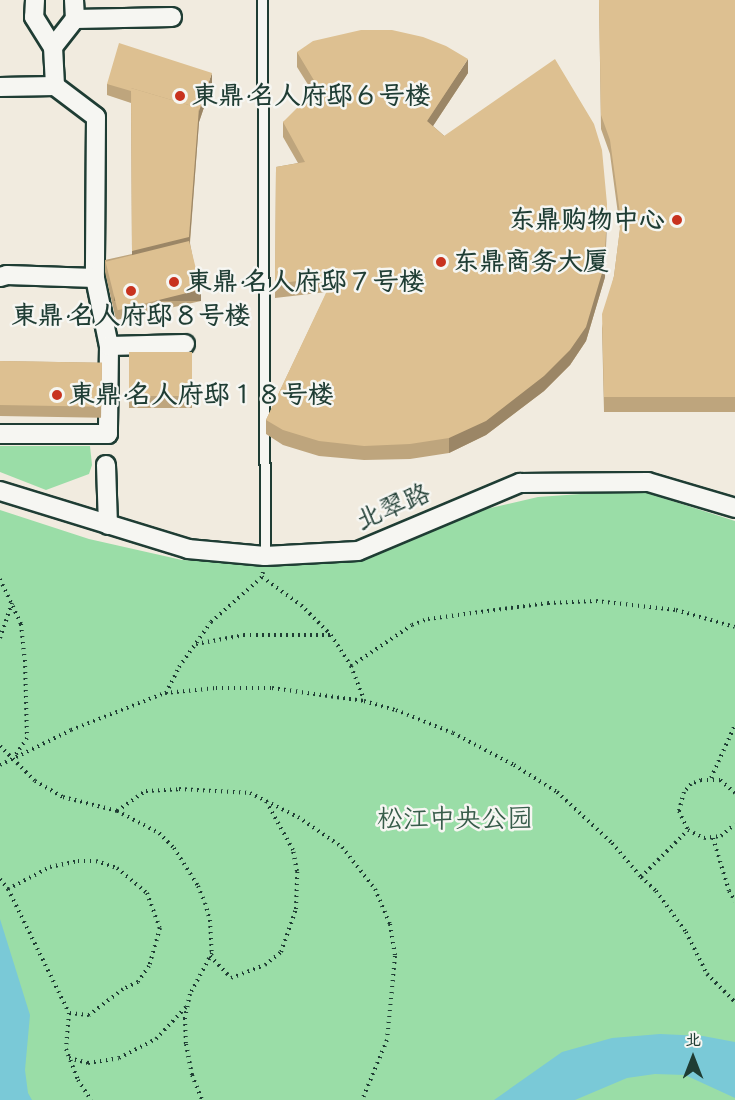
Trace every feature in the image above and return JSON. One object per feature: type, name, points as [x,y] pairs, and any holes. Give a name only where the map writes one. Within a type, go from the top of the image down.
[{"type":"street","points":[[35,0],[34,17],[53,47],[55,86]]},
{"type":"street","points":[[53,47],[75,19],[74,0]]},
{"type":"street","points":[[75,19],[172,17]]},
{"type":"street","points":[[0,87],[55,86],[96,117],[95,278],[110,346],[108,434],[0,434]]},
{"type":"street","points":[[0,277],[7,275],[95,278]]},
{"type":"street","points":[[110,346],[185,344]]},
{"type":"street","points":[[106,465],[108,525]]},
{"type":"street","name":"北翠路","points":[[0,491],[188,549],[265,556],[358,551],[520,483],[648,482],[735,508]]},
{"type":"lane","points":[[262,0],[265,556]]},
{"type":"path","points":[[165,693],[211,622],[262,577],[265,556]]},
{"type":"path","points":[[262,577],[301,605],[331,634],[351,666],[364,701]]},
{"type":"path","points":[[0,579],[21,624],[27,699],[27,738],[13,758]]},
{"type":"path","points":[[351,666],[412,626],[428,619],[537,604],[596,601],[664,608],[735,627]]},
{"type":"path","points":[[0,638],[12,603]]},
{"type":"path","points":[[196,644],[244,635],[331,634]]},
{"type":"path","points":[[0,765],[114,711],[165,693],[216,688],[272,688],[364,701],[396,710],[453,733],[514,765],[558,792],[612,843],[656,891],[686,932],[708,974],[735,1002]]},
{"type":"path","points":[[711,778],[735,725]]},
{"type":"path","points":[[0,746],[35,781],[63,797],[117,811],[159,833],[174,848],[198,886],[210,920],[212,953],[190,994],[186,1044],[192,1075],[202,1100]]},
{"type":"path","points":[[735,793],[728,784],[711,778],[691,784],[680,801],[682,821],[688,830],[696,835],[713,838],[729,831],[735,824]]},
{"type":"path","points":[[117,811],[146,791],[179,789],[250,793],[308,823],[342,847],[375,889],[390,924],[395,956],[392,1015],[387,1040],[362,1100]]},
{"type":"path","points":[[210,956],[231,978],[265,965],[281,952],[297,909],[297,871],[293,850],[265,801]]},
{"type":"path","points":[[641,877],[688,830]]},
{"type":"path","points":[[713,838],[729,891],[735,901]]},
{"type":"path","points":[[8,889],[50,867],[78,861],[96,861],[117,868],[147,893],[160,928],[149,966],[138,982],[123,989],[89,1015],[69,1014]]},
{"type":"path","points":[[0,879],[8,889],[69,1014],[66,1049],[78,1080],[91,1100]]},
{"type":"path","points":[[69,1058],[88,1063],[119,1058],[156,1039],[188,1005]]},
{"type":"green space","points":[[0,446],[90,446],[92,465],[89,474],[46,490],[0,472]]},
{"type":"green space","name":"松江中央公园","points":[[638,490],[735,521],[735,1100],[0,1100],[0,510],[89,539],[182,560],[307,563],[379,550],[460,515],[538,497]]},
{"type":"water","points":[[0,919],[30,1015],[25,1070],[28,1093],[32,1100],[0,1100]]},
{"type":"water","points":[[660,1034],[703,1036],[735,1042],[735,1098],[685,1075],[655,1074],[627,1078],[575,1100],[494,1100],[562,1052],[612,1038]]},
{"type":"building","name":"东鼎购物中心","points":[[599,0],[735,0],[735,397],[604,397],[602,314],[614,276],[621,221],[610,140],[601,115]]},
{"type":"building","name":"东鼎商务大厦","points":[[361,30],[392,30],[423,37],[446,46],[468,59],[427,121],[444,136],[555,59],[594,124],[602,150],[607,204],[605,263],[586,327],[570,350],[544,376],[486,421],[449,438],[410,444],[364,446],[319,441],[283,430],[266,420],[334,276],[275,284],[276,167],[305,162],[283,122],[302,103],[324,97],[297,52],[313,41]]},
{"type":"building","points":[[119,43],[212,73],[199,111],[199,108],[131,88],[131,91],[107,84]]},
{"type":"building","points":[[131,88],[199,108],[189,237],[132,251]]},
{"type":"building","points":[[189,241],[201,290],[118,310],[106,262]]},
{"type":"building","points":[[129,352],[192,352],[192,396],[129,396]]},
{"type":"building","name":"東鼎·名人府邸１８号楼","points":[[0,361],[102,363],[101,407],[0,405]]},
{"type":"place","name":"東鼎·名人府邸６号楼","points":[[180,96]]},
{"type":"place","name":"东鼎购物中心","points":[[677,220]]},
{"type":"place","name":"东鼎商务大厦","points":[[441,262]]},
{"type":"place","name":"東鼎·名人府邸７号楼","points":[[174,282]]},
{"type":"place","name":"東鼎·名人府邸８号楼","points":[[131,291]]},
{"type":"place","name":"東鼎·名人府邸１８号楼","points":[[57,395]]}]
